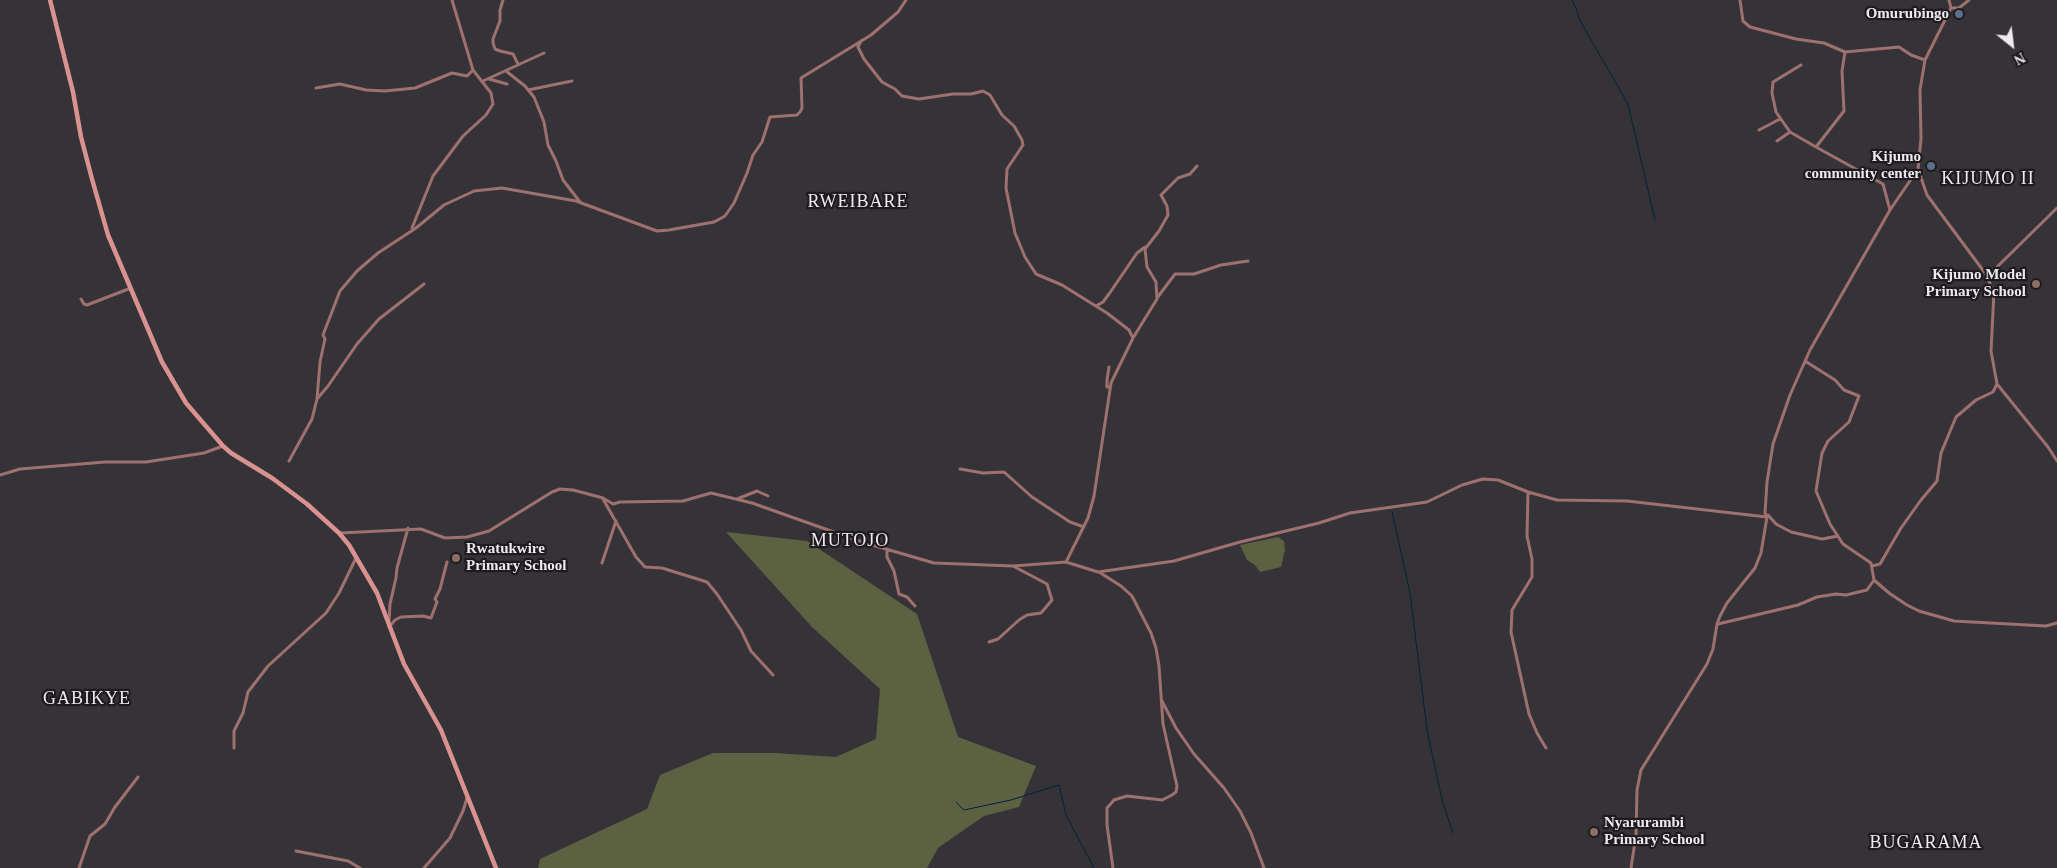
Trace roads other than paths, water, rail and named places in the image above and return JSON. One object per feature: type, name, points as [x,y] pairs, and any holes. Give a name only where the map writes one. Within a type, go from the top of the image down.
[{"type":"street","points":[[50,0],[92,179],[108,235],[162,362],[186,403],[223,446],[307,504],[339,533],[356,558],[377,593],[404,664],[441,730],[496,868]]},
{"type":"street","points":[[412,229],[433,176],[463,136],[486,115],[493,104],[493,96],[473,70],[452,0]]},
{"type":"street","points":[[503,0],[500,21],[493,43],[495,49],[513,54],[518,64]]},
{"type":"street","points":[[289,460],[312,419],[317,399],[320,362],[325,339],[323,335],[333,314],[338,295],[357,271],[412,229],[450,202],[481,189],[502,188],[580,202],[657,231],[714,222],[721,219],[734,203],[747,173],[752,154],[762,142],[770,117],[797,115],[802,108],[801,78],[871,35],[898,12],[906,0]]},
{"type":"street","points":[[1740,0],[1743,21],[1750,27],[1796,39],[1824,43],[1845,52],[1899,47],[1911,56],[1925,60]]},
{"type":"street","points":[[1949,0],[1951,8],[1925,60],[1920,90],[1921,139],[1918,169],[1927,195],[1985,273],[1994,292],[1991,351],[1997,384],[2048,447],[2057,462]]},
{"type":"street","points":[[1951,8],[1958,8],[1969,0]]},
{"type":"street","points":[[861,41],[858,47],[864,60],[882,82],[895,89],[902,96],[919,99],[983,91],[990,95],[1002,115],[1014,126],[1022,140],[1023,145],[1007,170],[1006,188],[1015,233],[1025,257],[1036,274],[1062,285],[1123,325],[1129,330],[1133,338]]},
{"type":"street","points":[[1816,147],[1844,111],[1842,71],[1845,52]]},
{"type":"street","points":[[483,81],[544,53]]},
{"type":"street","points":[[1801,65],[1776,80],[1772,85],[1772,93],[1780,118],[1790,132],[1883,184],[1890,210]]},
{"type":"street","points":[[316,88],[340,84],[366,90],[401,90],[426,85],[452,73],[467,76],[473,70]]},
{"type":"street","points":[[506,71],[534,97],[542,112],[548,145],[563,180],[580,202]]},
{"type":"street","points":[[489,79],[507,84]]},
{"type":"street","points":[[528,90],[572,81]]},
{"type":"street","points":[[1759,130],[1780,118]]},
{"type":"street","points":[[1777,141],[1790,132]]},
{"type":"street","points":[[1095,307],[1099,306],[1109,294],[1137,253],[1146,247],[1159,231],[1168,215],[1167,206],[1161,195],[1163,191],[1181,176],[1190,174],[1197,166]]},
{"type":"street","points":[[1631,868],[1636,834],[1638,777],[1707,664],[1713,649],[1717,624],[1727,603],[1755,568],[1761,554],[1772,444],[1790,395],[1806,362],[1890,210],[1918,169]]},
{"type":"street","points":[[1985,273],[2000,264],[2057,208]]},
{"type":"street","points":[[1146,247],[1147,267],[1156,282],[1157,299]]},
{"type":"street","points":[[1066,562],[1084,527],[1094,496],[1110,387],[1133,338],[1175,274],[1194,274],[1248,261]]},
{"type":"street","points":[[317,399],[357,344],[379,319],[424,284]]},
{"type":"street","points":[[81,299],[87,306],[130,288]]},
{"type":"street","points":[[1717,624],[1770,610],[1798,605],[1817,597],[1867,590],[1874,580],[1875,574],[1872,564],[1846,547],[1830,524],[1816,491],[1822,453],[1828,441],[1849,422],[1859,396],[1844,390],[1835,380],[1806,362]]},
{"type":"street","points":[[1110,367],[1107,387],[1110,387]]},
{"type":"street","points":[[1872,566],[1880,564],[1902,528],[1937,481],[1941,453],[1956,416],[1976,400],[1994,392],[1997,384]]},
{"type":"street","points":[[0,474],[20,469],[105,462],[146,462],[204,452],[223,446]]},
{"type":"street","points":[[960,468],[983,473],[1004,472],[1032,497],[1070,522],[1084,527]]},
{"type":"street","points":[[1098,572],[1174,561],[1359,511],[1427,502],[1473,480],[1498,480],[1528,492],[1557,500],[1627,501],[1766,515],[1776,524],[1791,532],[1822,539],[1838,536]]},
{"type":"street","points":[[339,533],[408,528],[428,530],[445,538],[467,538],[489,531],[560,489],[573,490],[603,498],[612,504],[620,502],[683,501],[711,493],[736,499],[934,563],[1013,566],[1066,562],[1098,572],[1121,586],[1132,596],[1140,609],[1156,648],[1163,724],[1176,780],[1176,792],[1162,800],[1127,796],[1120,797],[1110,804],[1106,813],[1113,868]]},
{"type":"street","points":[[736,499],[757,491],[768,496]]},
{"type":"street","points":[[1528,492],[1527,536],[1532,559],[1532,577],[1512,610],[1511,632],[1530,714],[1537,733],[1546,748]]},
{"type":"street","points":[[603,498],[636,557],[645,567],[662,568],[706,582],[716,592],[741,630],[751,652],[773,675]]},
{"type":"street","points":[[602,563],[616,521]]},
{"type":"street","points":[[389,627],[390,604],[401,548],[408,528]]},
{"type":"street","points":[[887,549],[887,557],[894,571],[899,594],[907,597],[915,606]]},
{"type":"street","points":[[234,748],[234,730],[243,714],[248,692],[268,666],[326,613],[339,593],[356,558]]},
{"type":"street","points":[[389,627],[395,620],[401,617],[423,616],[431,618],[447,562]]},
{"type":"street","points":[[988,642],[998,639],[1027,615],[1041,612],[1052,600],[1048,584],[1013,566]]},
{"type":"street","points":[[1874,580],[1888,593],[1919,611],[1954,621],[2046,626],[2057,623]]},
{"type":"street","points":[[1162,700],[1179,733],[1224,788],[1240,811],[1251,833],[1264,868]]},
{"type":"street","points":[[79,868],[90,836],[105,824],[115,807],[138,777]]},
{"type":"street","points":[[424,868],[450,838],[468,797]]},
{"type":"street","points":[[296,851],[348,861],[360,868]]},
{"type":"waterway","points":[[1572,0],[1579,19],[1628,104],[1655,220]]},
{"type":"waterway","points":[[1392,511],[1410,593],[1427,730],[1442,800],[1453,833]]},
{"type":"waterway","points":[[956,802],[964,810],[1011,800],[1059,785],[1066,815],[1094,868]]},
{"type":"place","name":"Omurubingo","points":[[1959,14]]},
{"type":"place","name":"Kijumo community center","points":[[1931,166]]},
{"type":"place","name":"Kijumo Model Primary School","points":[[2036,284]]},
{"type":"place","name":"Rwatukwire Primary School","points":[[456,558]]},
{"type":"place","name":"Nyarurambi Primary School","points":[[1594,832]]},
{"type":"district","name":"KIJUMO II","points":[[1988,179]]},
{"type":"district","name":"RWEIBARE","points":[[858,202]]},
{"type":"district","name":"MUTOJO","points":[[850,541]]},
{"type":"district","name":"GABIKYE","points":[[87,699]]},
{"type":"district","name":"BUGARAMA","points":[[1926,843]]}]
